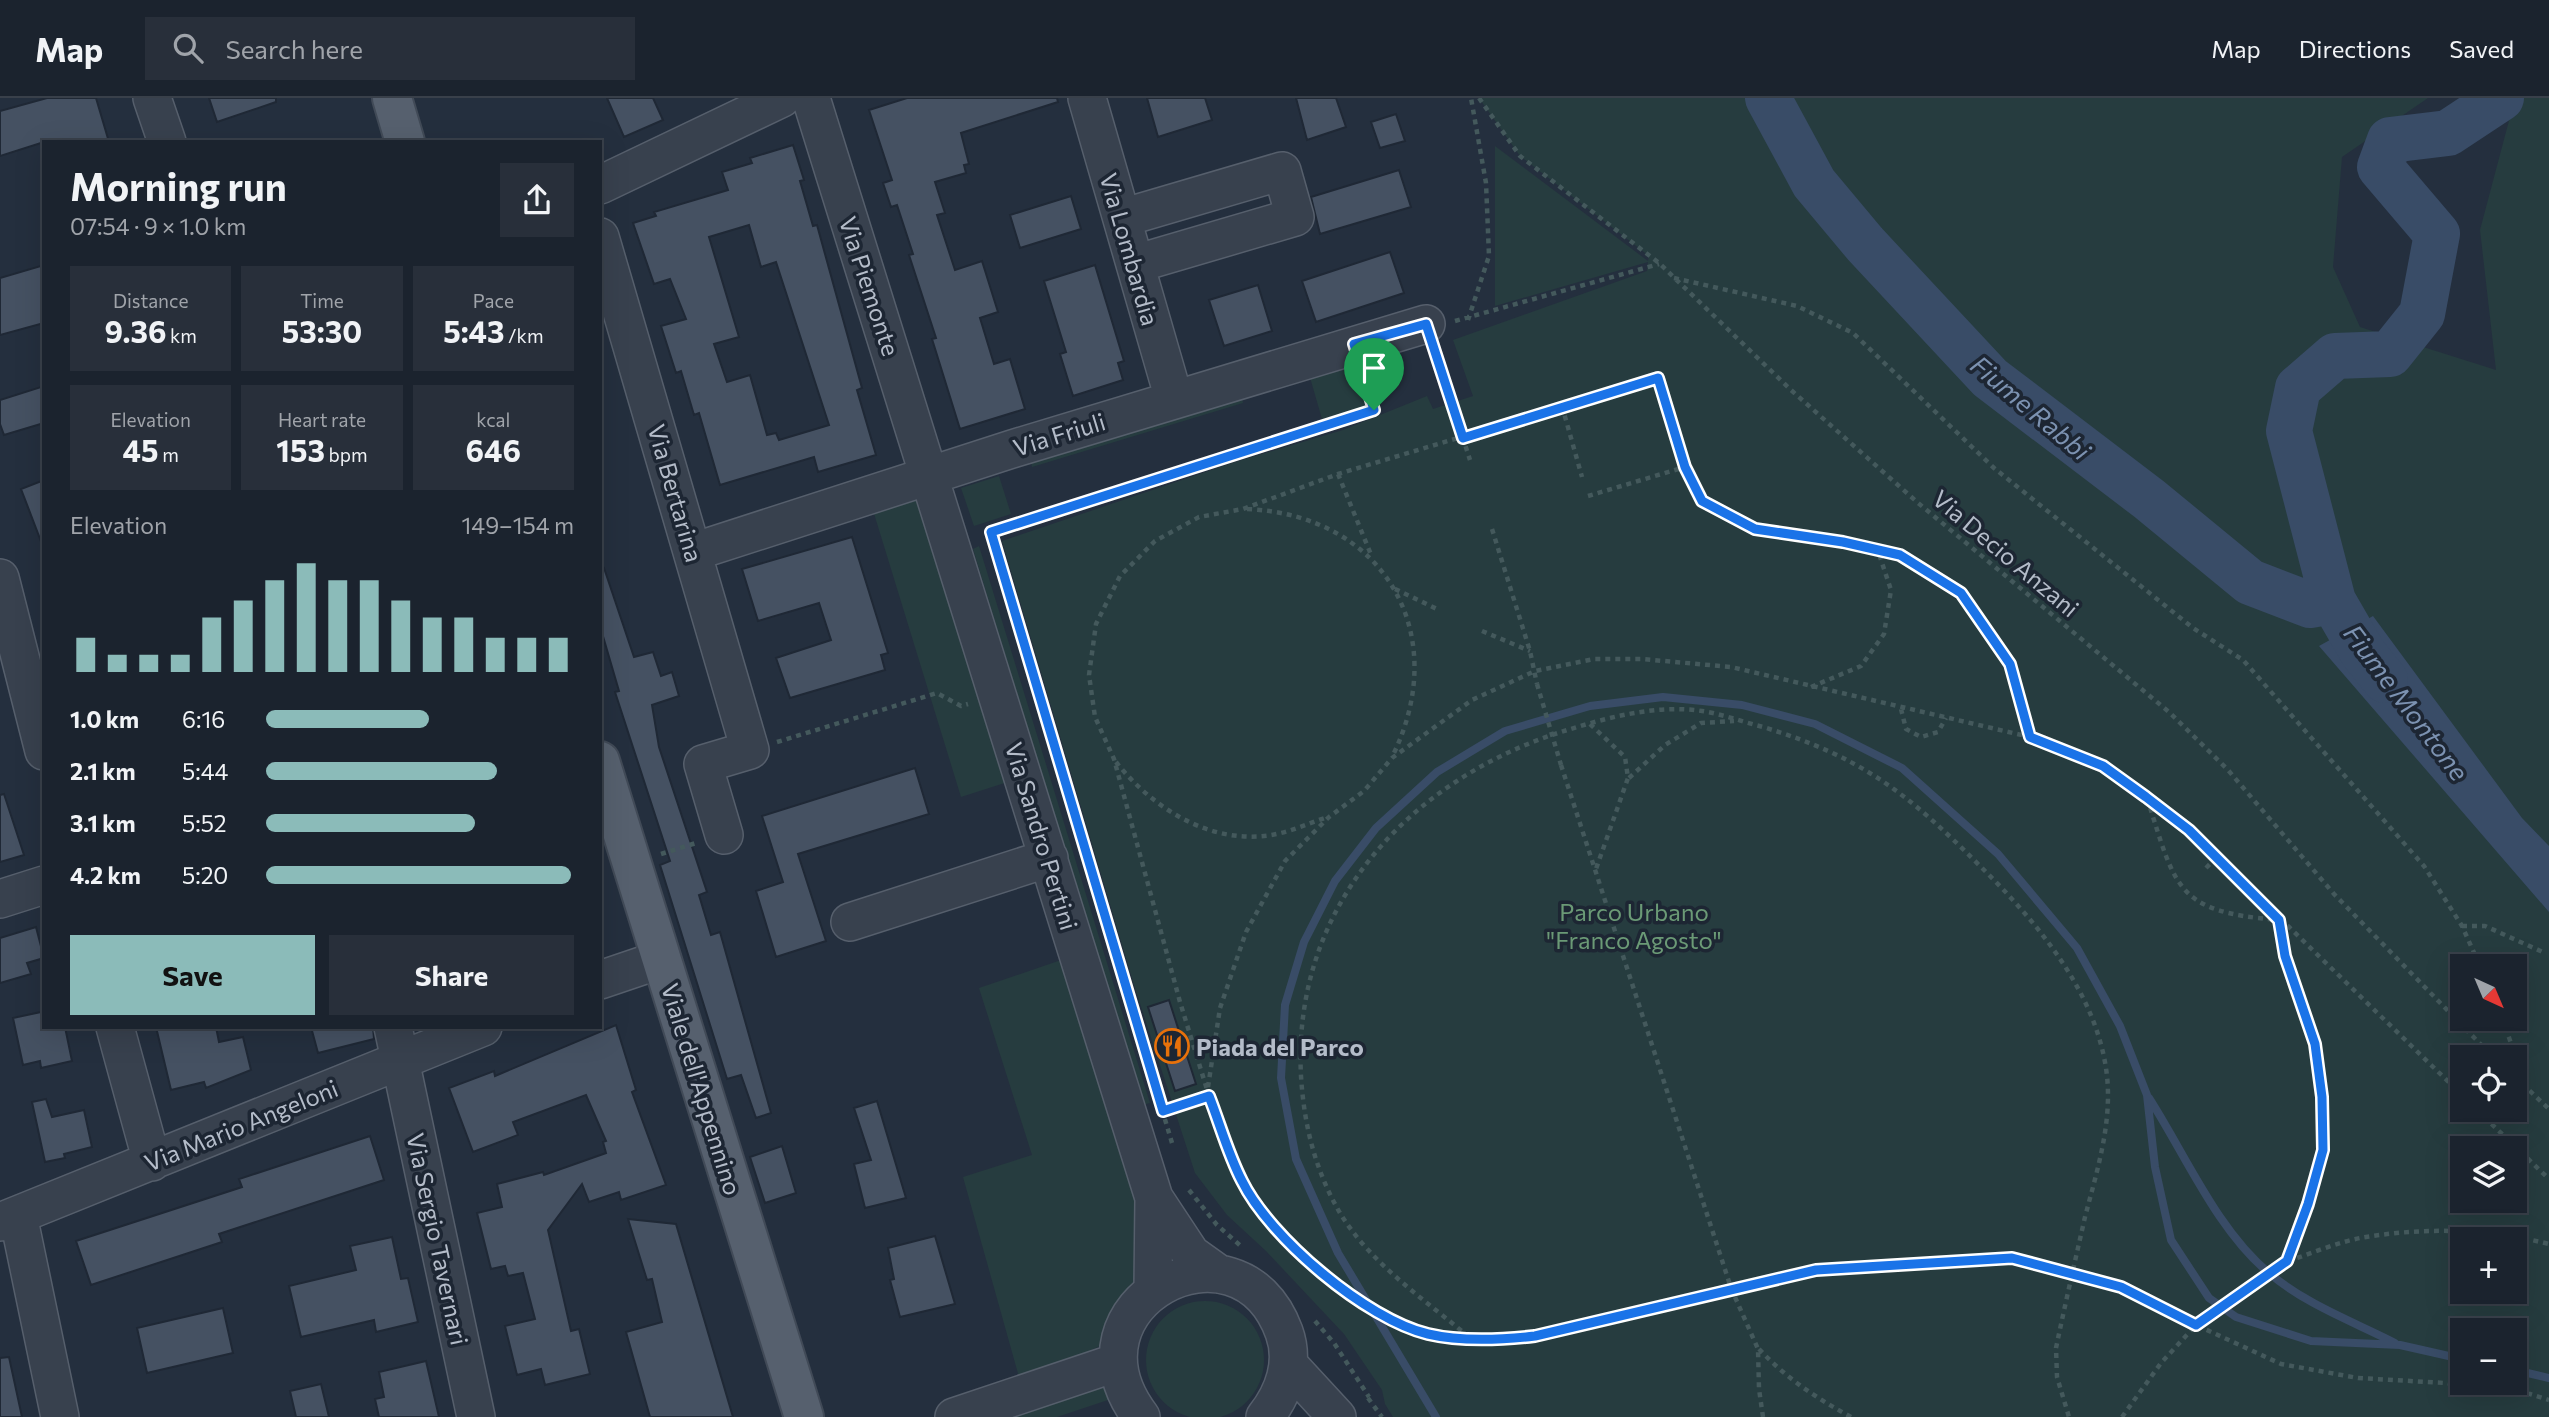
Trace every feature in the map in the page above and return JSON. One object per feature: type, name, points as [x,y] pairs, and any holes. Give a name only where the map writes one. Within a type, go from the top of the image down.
[{"type":"main road","points":[[392,98],[404,140]]},
{"type":"main road","name":"Viale dell'Appennino","points":[[602,767],[804,1417]]},
{"type":"street","points":[[152,98],[166,140]]},
{"type":"street","points":[[602,184],[782,98]]},
{"type":"street","name":"Via Piemonte","points":[[811,98],[930,474]]},
{"type":"street","name":"Via Lombardia","points":[[1087,98],[1174,399]]},
{"type":"street","points":[[1122,218],[1282,171],[1295,217],[1135,264]]},
{"type":"street","name":"Via Bertarina","points":[[602,244],[750,750]]},
{"type":"street","name":"Via Friuli","points":[[693,552],[930,474],[1426,324]]},
{"type":"street","name":"Via Sandro Pertini","points":[[930,474],[1049,858],[1191,1254],[1219,1274],[1242,1282],[1263,1297],[1278,1316],[1287,1340],[1289,1365]]},
{"type":"street","points":[[0,578],[34,670],[42,735]]},
{"type":"street","points":[[723,835],[703,764],[750,750]]},
{"type":"street","points":[[849,922],[1049,858]]},
{"type":"street","points":[[0,899],[42,886]]},
{"type":"street","points":[[602,979],[662,959]]},
{"type":"street","points":[[116,1029],[152,1162]]},
{"type":"street","name":"Via Mario Angeloni","points":[[9,1219],[152,1162],[397,1044],[473,1029]]},
{"type":"street","name":"Via Sergio Tavernari","points":[[397,1044],[476,1417]]},
{"type":"street","name":"Via Sandro Pertini","points":[[1153,1289],[1170,1192]]},
{"type":"street","points":[[9,1219],[60,1417]]},
{"type":"street","points":[[1141,1417],[1121,1382],[1118,1362],[1121,1334],[1129,1317],[1153,1289],[1174,1278],[1196,1273],[1219,1274]]},
{"type":"street","points":[[954,1417],[1118,1362]]},
{"type":"street","points":[[1265,1417],[1282,1392],[1289,1365]]},
{"type":"street","points":[[1289,1365],[1337,1417]]},
{"type":"path","points":[[1468,320],[1489,256],[1486,183],[1471,98]]},
{"type":"path","name":"Via Decio Anzani","points":[[1479,98],[1520,156],[1659,263],[1791,390],[1917,502],[2169,712],[2228,771],[2334,894],[2481,1045]]},
{"type":"path","points":[[1470,460],[1426,324],[1468,320],[1659,263]]},
{"type":"path","points":[[1671,277],[1797,306],[1853,333],[1994,468],[2171,611],[2243,660],[2424,866],[2462,926],[2475,954]]},
{"type":"path","points":[[1174,1149],[991,532],[1374,410],[1354,344]]},
{"type":"path","points":[[2030,737],[2010,664],[1961,593],[1900,555],[1843,542],[1755,529],[1702,501],[1685,467],[1658,378],[1338,474],[1243,509],[1199,517],[1155,541],[1120,576],[1096,624],[1089,675],[1095,717],[1114,759],[1169,965],[1209,1096],[1242,1182],[1280,1233],[1326,1277],[1395,1324],[1429,1334],[1470,1338],[1535,1336],[1816,1270],[2012,1258],[2121,1287],[2281,1364],[2358,1378],[2445,1383],[2530,1394],[2549,1400]]},
{"type":"path","points":[[1562,406],[1582,477]]},
{"type":"path","points":[[1588,496],[1685,467]]},
{"type":"path","points":[[1338,474],[1374,561],[1394,589],[1412,634],[1415,689],[1407,728],[1392,758]]},
{"type":"path","points":[[1243,509],[1280,510],[1321,523],[1350,540],[1374,561]]},
{"type":"path","points":[[1492,529],[1530,651],[1561,765],[1595,870],[1731,1288],[1758,1349],[1763,1417]]},
{"type":"path","points":[[1811,687],[1861,666],[1884,634],[1891,590],[1877,550]]},
{"type":"path","points":[[1394,589],[1437,609]]},
{"type":"path","points":[[1482,631],[1530,651]]},
{"type":"path","points":[[1208,1088],[1220,1008],[1246,932],[1285,861],[1329,817],[1364,791],[1392,758],[1472,700],[1535,671],[1594,659],[1643,659],[1731,667],[1901,709],[2030,737],[2103,766],[2146,797],[2217,857],[2450,1084]]},
{"type":"path","points":[[750,750],[937,693],[961,706],[998,694]]},
{"type":"path","points":[[1901,709],[1906,729],[1921,737],[1938,732],[1946,718]]},
{"type":"path","points":[[1470,1338],[1378,1259],[1342,1216],[1316,1164],[1303,1105],[1299,1038],[1310,975],[1350,883],[1382,843],[1438,792],[1513,747],[1589,724],[1641,712],[1699,711],[1809,741],[1861,765],[1919,807],[2006,891],[2073,978],[2097,1029],[2107,1089],[2106,1129],[2056,1349],[2057,1377],[2069,1417]]},
{"type":"path","points":[[1628,778],[1665,745],[1701,723],[1742,721]]},
{"type":"path","points":[[1589,724],[1625,757],[1628,778],[1595,870]]},
{"type":"path","points":[[1114,759],[1138,789],[1179,818],[1206,829],[1235,835],[1279,833],[1329,817]]},
{"type":"path","points":[[2146,797],[2168,866],[2185,891],[2206,908],[2240,917],[2279,920]]},
{"type":"path","points":[[633,863],[723,835]]},
{"type":"path","points":[[2206,869],[2217,857]]},
{"type":"path","points":[[2279,920],[2285,956],[2315,1044],[2322,1097],[2323,1150],[2308,1204],[2287,1261]]},
{"type":"path","points":[[2462,926],[2486,926],[2545,953]]},
{"type":"path","points":[[2527,1088],[2549,1109]]},
{"type":"path","points":[[1163,1111],[1209,1096]]},
{"type":"path","points":[[2490,1122],[2549,1179]]},
{"type":"path","points":[[1170,1192],[1217,1224],[1247,1252]]},
{"type":"path","points":[[2122,1417],[2161,1363],[2196,1325],[2287,1261],[2363,1237],[2426,1230],[2503,1232],[2549,1244]]},
{"type":"path","points":[[1307,1313],[1334,1343],[1369,1397]]},
{"type":"path","points":[[1758,1349],[1782,1374],[1851,1417]]},
{"type":"green space","name":"Parco Urbano \"Franco Agosto\"","points":[[1479,98],[2428,98],[2342,157],[2333,267],[2360,327],[2496,370],[2480,230],[2515,98],[2549,98],[2549,1417],[1393,1417],[1385,1404],[1382,1390],[1344,1334],[1266,1251],[1227,1215],[1195,1173],[1134,985],[1002,541],[1235,462],[1343,430],[1427,396],[1433,409],[1473,396],[1453,340],[1647,271],[1648,262],[1495,306],[1495,146],[1648,261],[1649,256],[1520,156]]},
{"type":"green space","points":[[1354,361],[1367,406],[1322,419],[1309,374]]},
{"type":"green space","points":[[1241,394],[1243,403],[1032,467],[1030,458]]},
{"type":"green space","points":[[999,476],[1011,514],[974,526],[961,488]]},
{"type":"green space","points":[[914,494],[924,498],[1014,780],[961,797],[872,507]]},
{"type":"green space","points":[[979,546],[1150,1103],[1142,1105],[973,549]]},
{"type":"green space","points":[[1064,959],[1142,1215],[1141,1276],[1106,1343],[1059,1366],[1019,1377],[963,1177],[1032,1155],[979,988]]},
{"type":"green space","points":[[1193,1302],[1217,1302],[1238,1311],[1254,1327],[1263,1348],[1263,1372],[1254,1393],[1238,1409],[1217,1418],[1193,1418],[1172,1409],[1156,1393],[1147,1372],[1147,1348],[1156,1327],[1172,1311]]},
{"type":"green space","points":[[1110,1381],[1114,1398],[1057,1417],[998,1417]]},
{"type":"water","points":[[2373,616],[2522,818],[2549,846],[2549,912],[2319,646]]},
{"type":"building","points":[[47,98],[96,98],[108,140],[42,140],[42,143],[0,156],[0,111]]},
{"type":"building","points":[[209,98],[276,98],[276,102],[217,122]]},
{"type":"building","points":[[607,98],[653,98],[663,120],[624,137]]},
{"type":"building","points":[[907,98],[1057,98],[1058,102],[961,133],[969,164],[964,165],[966,173],[935,182],[945,213],[937,215],[955,270],[982,261],[998,312],[980,318],[994,364],[1010,359],[1025,409],[960,429],[932,339],[936,338],[909,255],[913,254],[897,205],[891,207],[883,183],[892,180],[869,110]]},
{"type":"building","points":[[1147,98],[1205,98],[1212,120],[1158,137]]},
{"type":"building","points":[[1296,98],[1336,98],[1346,127],[1307,140]]},
{"type":"building","points":[[1396,114],[1405,141],[1380,148],[1371,122]]},
{"type":"building","points":[[793,145],[804,180],[800,181],[813,226],[817,225],[862,388],[857,390],[876,455],[818,472],[814,457],[720,485],[699,413],[694,415],[681,371],[676,373],[661,326],[686,319],[670,279],[654,284],[633,223],[656,216],[654,212],[728,190],[722,172],[752,163],[750,158]],"holes":[[[749,225],[761,267],[776,262],[829,425],[779,440],[776,433],[767,435],[750,375],[727,382],[714,344],[739,337],[709,237]]]},
{"type":"building","points":[[1399,170],[1411,207],[1320,234],[1311,197]]},
{"type":"building","points":[[1071,196],[1081,229],[1020,248],[1010,215]]},
{"type":"building","points":[[1390,252],[1404,293],[1316,322],[1302,281]]},
{"type":"building","points":[[1095,265],[1124,361],[1118,363],[1123,380],[1073,396],[1060,354],[1066,352],[1044,281]]},
{"type":"building","points":[[42,266],[42,324],[0,335],[0,278]]},
{"type":"building","points":[[1258,285],[1272,331],[1224,346],[1209,300]]},
{"type":"building","points":[[42,387],[42,424],[4,435],[0,424],[0,400]]},
{"type":"building","points":[[42,481],[42,544],[21,489]]},
{"type":"building","points":[[852,537],[888,653],[881,655],[885,670],[790,698],[776,658],[831,640],[819,603],[758,621],[742,569]]},
{"type":"building","points":[[602,568],[634,657],[653,652],[661,676],[672,672],[679,696],[652,705],[659,747],[707,892],[699,895],[711,935],[720,932],[771,1113],[756,1118],[741,1075],[727,1079],[660,865],[670,861],[615,692],[619,691],[602,633]]},
{"type":"building","points":[[915,768],[929,814],[798,854],[826,941],[776,957],[756,891],[783,882],[762,816]]},
{"type":"building","points":[[4,794],[24,855],[0,862],[0,795]]},
{"type":"building","points":[[36,927],[42,959],[27,963],[31,974],[0,983],[0,938]]},
{"type":"building","name":"Piada del Parco","points":[[1169,1000],[1196,1084],[1175,1091],[1148,1007]]},
{"type":"building","points":[[41,1012],[42,1029],[65,1029],[72,1061],[41,1068],[40,1061],[23,1065],[13,1018]]},
{"type":"building","points":[[616,1025],[636,1090],[632,1092],[666,1185],[621,1200],[619,1192],[589,1202],[582,1184],[548,1230],[571,1331],[579,1329],[590,1374],[545,1385],[541,1369],[517,1375],[505,1326],[535,1319],[523,1273],[508,1276],[505,1266],[491,1269],[477,1213],[502,1207],[497,1184],[543,1172],[544,1175],[606,1153],[603,1142],[606,1141],[586,1095],[513,1122],[518,1135],[473,1152],[449,1088],[494,1071],[495,1076]]},
{"type":"building","points":[[156,1029],[216,1029],[219,1042],[243,1037],[251,1070],[206,1088],[204,1082],[171,1090]]},
{"type":"building","points":[[312,1029],[373,1029],[374,1039],[318,1053]]},
{"type":"building","points":[[46,1099],[52,1117],[84,1110],[92,1147],[64,1154],[65,1158],[45,1162],[32,1102]]},
{"type":"building","points":[[877,1101],[906,1198],[865,1208],[854,1164],[871,1160],[854,1108]]},
{"type":"building","points":[[370,1136],[384,1180],[219,1234],[222,1242],[91,1285],[76,1241],[242,1187],[239,1179]]},
{"type":"building","points":[[782,1146],[796,1193],[765,1203],[750,1157]]},
{"type":"building","points":[[628,1219],[676,1224],[733,1417],[650,1417],[626,1332],[662,1322],[652,1279],[647,1280]]},
{"type":"building","points":[[935,1236],[955,1304],[900,1317],[890,1280],[894,1279],[888,1248]]},
{"type":"building","points":[[392,1237],[401,1279],[408,1278],[418,1322],[376,1332],[374,1320],[301,1337],[289,1286],[356,1270],[350,1246]]},
{"type":"building","points":[[223,1308],[233,1353],[147,1373],[137,1328]]},
{"type":"building","points":[[9,1357],[22,1417],[0,1417],[0,1358]]},
{"type":"building","points":[[426,1361],[439,1417],[379,1417],[375,1399],[384,1397],[379,1372]]},
{"type":"building","points":[[321,1384],[329,1417],[296,1417],[290,1391]]},
{"type":"waterway","name":"Fiume Rabbi","points":[[1768,98],[1814,183],[1865,244],[1990,378],[2149,499],[2250,582],[2310,605],[2333,601]]},
{"type":"waterway","name":"Fiume Montone","points":[[2385,680],[2363,653],[2333,601],[2289,431],[2298,388],[2335,356],[2390,354],[2422,314],[2437,234],[2380,167],[2390,140],[2448,133],[2501,98]]},
{"type":"waterway","points":[[1436,1417],[1338,1253],[1296,1159],[1281,1078],[1285,1005],[1304,942],[1335,881],[1376,828],[1437,772],[1505,731],[1590,706],[1663,697],[1742,705],[1815,724],[1902,768],[1998,854],[2077,948],[2120,1026],[2147,1095],[2155,1167],[2171,1240],[2209,1298],[2236,1317],[2311,1341],[2400,1345],[2450,1356]]},
{"type":"waterway","points":[[2149,1098],[2203,1190],[2250,1255],[2298,1294],[2395,1343]]},
{"type":"waterway","points":[[2527,1373],[2549,1378]]},
{"type":"place","name":"Piada del Parco","points":[[1172,1046]]},
{"type":"route","points":[[1426,324],[1463,438],[1658,378],[1685,467],[1702,501],[1755,529],[1843,542],[1900,555],[1961,593],[2010,664],[2030,737],[2103,766],[2146,797],[2189,830],[2243,881],[2279,920],[2285,956],[2315,1044],[2322,1097],[2323,1150],[2308,1204],[2287,1261],[2196,1325],[2121,1287],[2012,1258],[1816,1270],[1535,1336],[1500,1340],[1429,1334],[1395,1324],[1326,1277],[1280,1233],[1242,1182],[1209,1096],[1163,1111],[991,532],[1374,410],[1354,344],[1426,324]]}]
